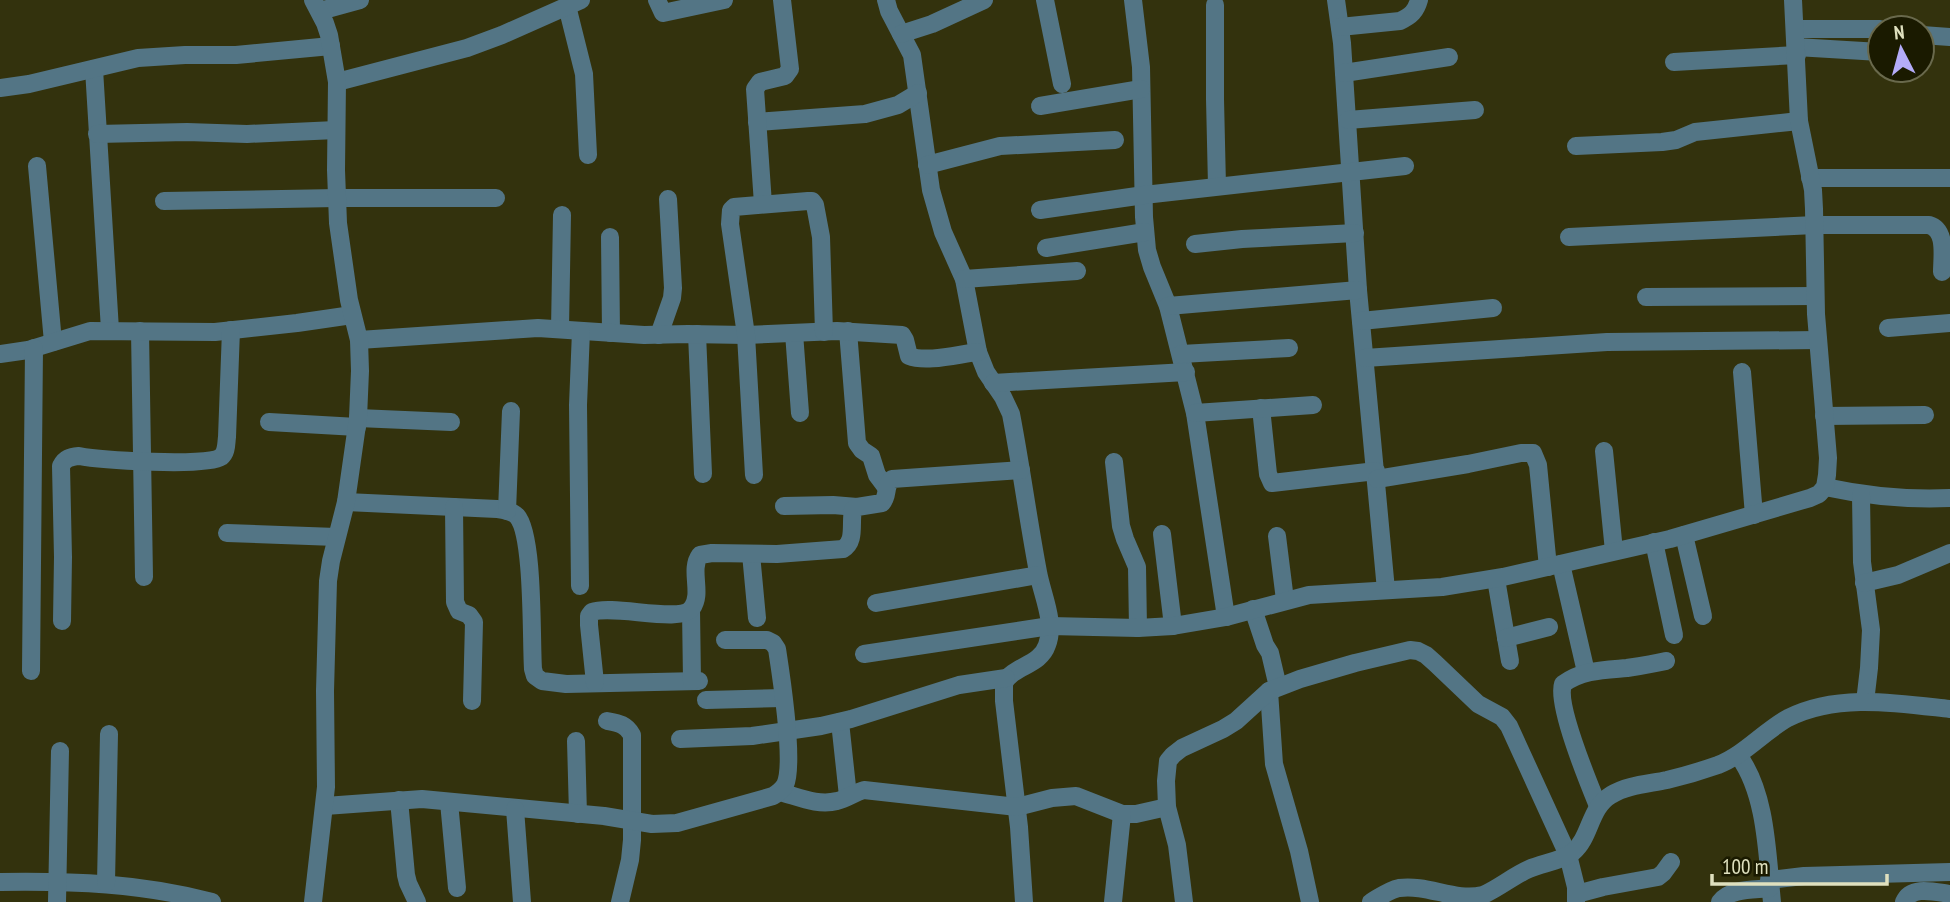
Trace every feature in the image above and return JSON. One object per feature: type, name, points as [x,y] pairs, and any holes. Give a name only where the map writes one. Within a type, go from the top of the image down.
[{"type":"street","points":[[313,902],[325,806],[328,581],[346,502],[357,422],[360,371],[359,340],[340,247],[337,198],[337,82],[325,23],[316,6],[360,0]]},
{"type":"street","points":[[657,0],[663,13],[724,0]]},
{"type":"street","points":[[763,204],[755,89],[766,80],[785,76],[790,69],[782,0]]},
{"type":"street","points":[[680,739],[787,732],[840,722],[959,685],[1006,678],[1040,657],[1050,636],[1011,414],[986,372],[978,352],[964,279],[937,214],[927,165],[912,55],[886,0]]},
{"type":"street","points":[[901,34],[950,17],[984,0]]},
{"type":"street","points":[[1045,0],[1062,84]]},
{"type":"street","points":[[1133,0],[1141,67],[1145,232],[1152,267],[1168,306],[1195,413],[1226,617]]},
{"type":"street","points":[[1336,0],[1345,73],[1358,290],[1386,590]]},
{"type":"street","points":[[1340,27],[1401,21],[1417,8],[1419,0]]},
{"type":"street","points":[[864,654],[1050,626],[1173,626],[1226,617],[1285,600],[1334,592],[1442,587],[1496,579],[1684,535],[1819,494],[1825,487],[1828,458],[1815,296],[1813,190],[1799,121],[1793,0]]},
{"type":"street","points":[[337,82],[467,48],[574,3],[584,74],[588,155]]},
{"type":"street","points":[[1215,5],[1217,186]]},
{"type":"street","points":[[1795,29],[1866,29]]},
{"type":"street","points":[[0,88],[29,84],[138,58],[236,55],[331,46]]},
{"type":"street","points":[[1674,62],[1797,51],[1866,52]]},
{"type":"street","points":[[1345,73],[1449,57]]},
{"type":"street","points":[[94,69],[110,330]]},
{"type":"street","points":[[1040,106],[1141,89]]},
{"type":"street","points":[[757,122],[865,114],[898,105],[918,93]]},
{"type":"street","points":[[1348,120],[1475,110]]},
{"type":"street","points":[[1576,146],[1662,142],[1676,140],[1695,132],[1799,121]]},
{"type":"street","points":[[97,134],[247,134],[336,130]]},
{"type":"street","points":[[927,165],[1000,145],[1115,140]]},
{"type":"street","points":[[37,166],[53,342]]},
{"type":"street","points":[[1040,210],[1217,186],[1405,166]]},
{"type":"street","points":[[1810,178],[1950,178]]},
{"type":"street","points":[[164,201],[496,198]]},
{"type":"street","points":[[659,335],[673,288],[667,199]]},
{"type":"street","points":[[754,475],[746,335],[730,215],[734,207],[808,201],[815,205],[821,237],[824,331]]},
{"type":"street","points":[[560,329],[562,215]]},
{"type":"street","points":[[1569,237],[1815,225],[1929,225],[1939,232],[1942,272]]},
{"type":"street","points":[[1046,248],[1145,232]]},
{"type":"street","points":[[1195,244],[1355,233]]},
{"type":"street","points":[[610,237],[611,333]]},
{"type":"street","points":[[964,279],[1077,271]]},
{"type":"street","points":[[1168,306],[1358,290]]},
{"type":"street","points":[[1646,297],[1815,296]]},
{"type":"street","points":[[1361,321],[1493,309]]},
{"type":"street","points":[[0,354],[34,348],[90,331],[231,330],[352,315]]},
{"type":"street","points":[[1888,328],[1950,323]]},
{"type":"street","points":[[359,340],[560,329],[659,335],[848,331],[902,335],[912,358],[978,352]]},
{"type":"street","points":[[62,621],[61,466],[70,457],[79,456],[142,461],[207,461],[222,456],[226,451],[227,437],[231,330]]},
{"type":"street","points":[[140,331],[144,577]]},
{"type":"street","points":[[580,586],[578,392],[581,331]]},
{"type":"street","points":[[848,331],[857,443],[871,456],[877,475],[886,487]]},
{"type":"street","points":[[794,333],[800,413]]},
{"type":"street","points":[[697,334],[703,474]]},
{"type":"street","points":[[1365,358],[1583,343],[1818,340]]},
{"type":"street","points":[[32,671],[34,348]]},
{"type":"street","points":[[993,383],[1183,363],[1290,348]]},
{"type":"street","points":[[1742,372],[1754,515]]},
{"type":"street","points":[[1195,413],[1313,405]]},
{"type":"street","points":[[1261,408],[1268,474],[1272,483],[1377,475],[1533,453],[1538,465],[1554,566],[1587,672]]},
{"type":"street","points":[[507,511],[511,411]]},
{"type":"street","points":[[1824,416],[1925,415]]},
{"type":"street","points":[[269,422],[451,422]]},
{"type":"street","points":[[1604,451],[1614,551]]},
{"type":"street","points":[[1114,462],[1121,526],[1137,567],[1138,628]]},
{"type":"street","points":[[784,506],[833,505],[857,508],[883,503],[886,499],[886,487],[892,479],[1021,470]]},
{"type":"street","points":[[1825,487],[1861,495],[1918,500],[1950,498]]},
{"type":"street","points":[[1861,495],[1860,544],[1871,630],[1865,702]]},
{"type":"street","points":[[346,502],[507,511],[516,515],[526,538],[533,669],[535,676],[542,681],[553,683],[695,681],[691,610],[695,602],[696,564],[700,555],[786,554],[843,549],[850,544],[852,514],[857,508]]},
{"type":"street","points":[[454,507],[455,603],[459,611],[474,622],[471,701]]},
{"type":"street","points":[[228,533],[336,537]]},
{"type":"street","points":[[1162,534],[1173,626]]},
{"type":"street","points":[[1684,535],[1703,616]]},
{"type":"street","points":[[1276,536],[1285,600]]},
{"type":"street","points":[[1654,542],[1674,635]]},
{"type":"street","points":[[1864,583],[1898,575],[1950,553]]},
{"type":"street","points":[[751,554],[757,618]]},
{"type":"street","points":[[876,603],[1038,575]]},
{"type":"street","points":[[1496,579],[1510,661]]},
{"type":"street","points":[[595,683],[589,625],[592,612],[613,609],[672,615],[691,610]]},
{"type":"street","points":[[1253,609],[1270,653],[1274,689],[1274,764],[1310,902]]},
{"type":"street","points":[[1506,638],[1549,627]]},
{"type":"street","points":[[325,806],[422,799],[652,824],[677,822],[773,796],[785,785],[789,767],[777,649],[767,640],[725,640]]},
{"type":"street","points":[[1184,902],[1181,869],[1167,807],[1167,768],[1172,755],[1236,721],[1274,689],[1327,670],[1410,650],[1426,655],[1471,697],[1502,717],[1509,726],[1568,855],[1576,898],[1603,887],[1658,877],[1671,862]]},
{"type":"street","points":[[1598,806],[1579,759],[1561,694],[1563,684],[1587,672],[1666,661]]},
{"type":"street","points":[[1006,678],[1004,701],[1017,807],[1024,902]]},
{"type":"street","points":[[706,700],[783,698]]},
{"type":"street","points":[[1371,902],[1403,888],[1420,889],[1454,898],[1479,897],[1527,870],[1577,849],[1598,806],[1609,796],[1622,789],[1671,779],[1726,762],[1788,719],[1810,709],[1865,702],[1950,709]]},
{"type":"street","points":[[607,721],[622,724],[632,735],[630,860],[620,902]]},
{"type":"street","points":[[840,722],[848,796]]},
{"type":"street","points":[[106,883],[109,734]]},
{"type":"street","points":[[576,741],[578,814]]},
{"type":"street","points":[[57,902],[60,751]]},
{"type":"street","points":[[1738,755],[1758,792],[1770,890]]},
{"type":"street","points":[[780,792],[817,803],[832,802],[864,790],[1017,807],[1052,798],[1076,796],[1122,814],[1167,807]]},
{"type":"street","points":[[400,800],[406,875],[417,902]]},
{"type":"street","points":[[450,802],[457,888]]},
{"type":"street","points":[[514,808],[522,902]]},
{"type":"street","points":[[1113,902],[1122,814]]},
{"type":"street","points":[[1720,902],[1731,893],[1770,890],[1804,876],[1950,872]]},
{"type":"street","points":[[0,882],[106,883],[141,887],[212,902]]},
{"type":"street","points":[[1904,902],[1911,892],[1950,894]]}]
